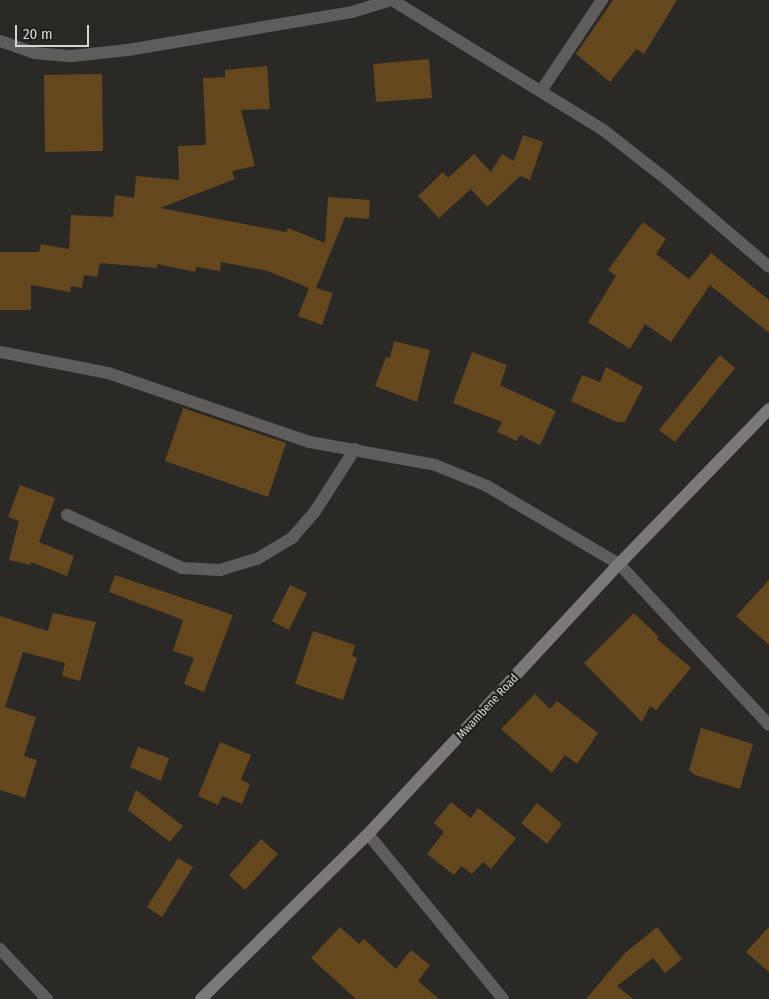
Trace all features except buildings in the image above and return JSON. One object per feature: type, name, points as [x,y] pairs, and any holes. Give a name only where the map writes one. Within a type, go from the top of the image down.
[{"type":"street","points":[[0,41],[34,52],[72,56],[128,50],[352,12],[392,0],[602,130],[666,178],[769,267]]},
{"type":"street","points":[[541,91],[602,0]]},
{"type":"street","points":[[0,352],[108,373],[293,436],[435,465],[488,486],[619,564],[769,725]]},
{"type":"street","name":"Mwambene Road","points":[[201,999],[368,834],[619,564],[769,409]]},
{"type":"street","points":[[67,515],[182,568],[220,570],[257,559],[292,538],[314,513],[355,449]]},
{"type":"street","points":[[368,834],[503,999]]},
{"type":"street","points":[[0,949],[47,999]]}]
